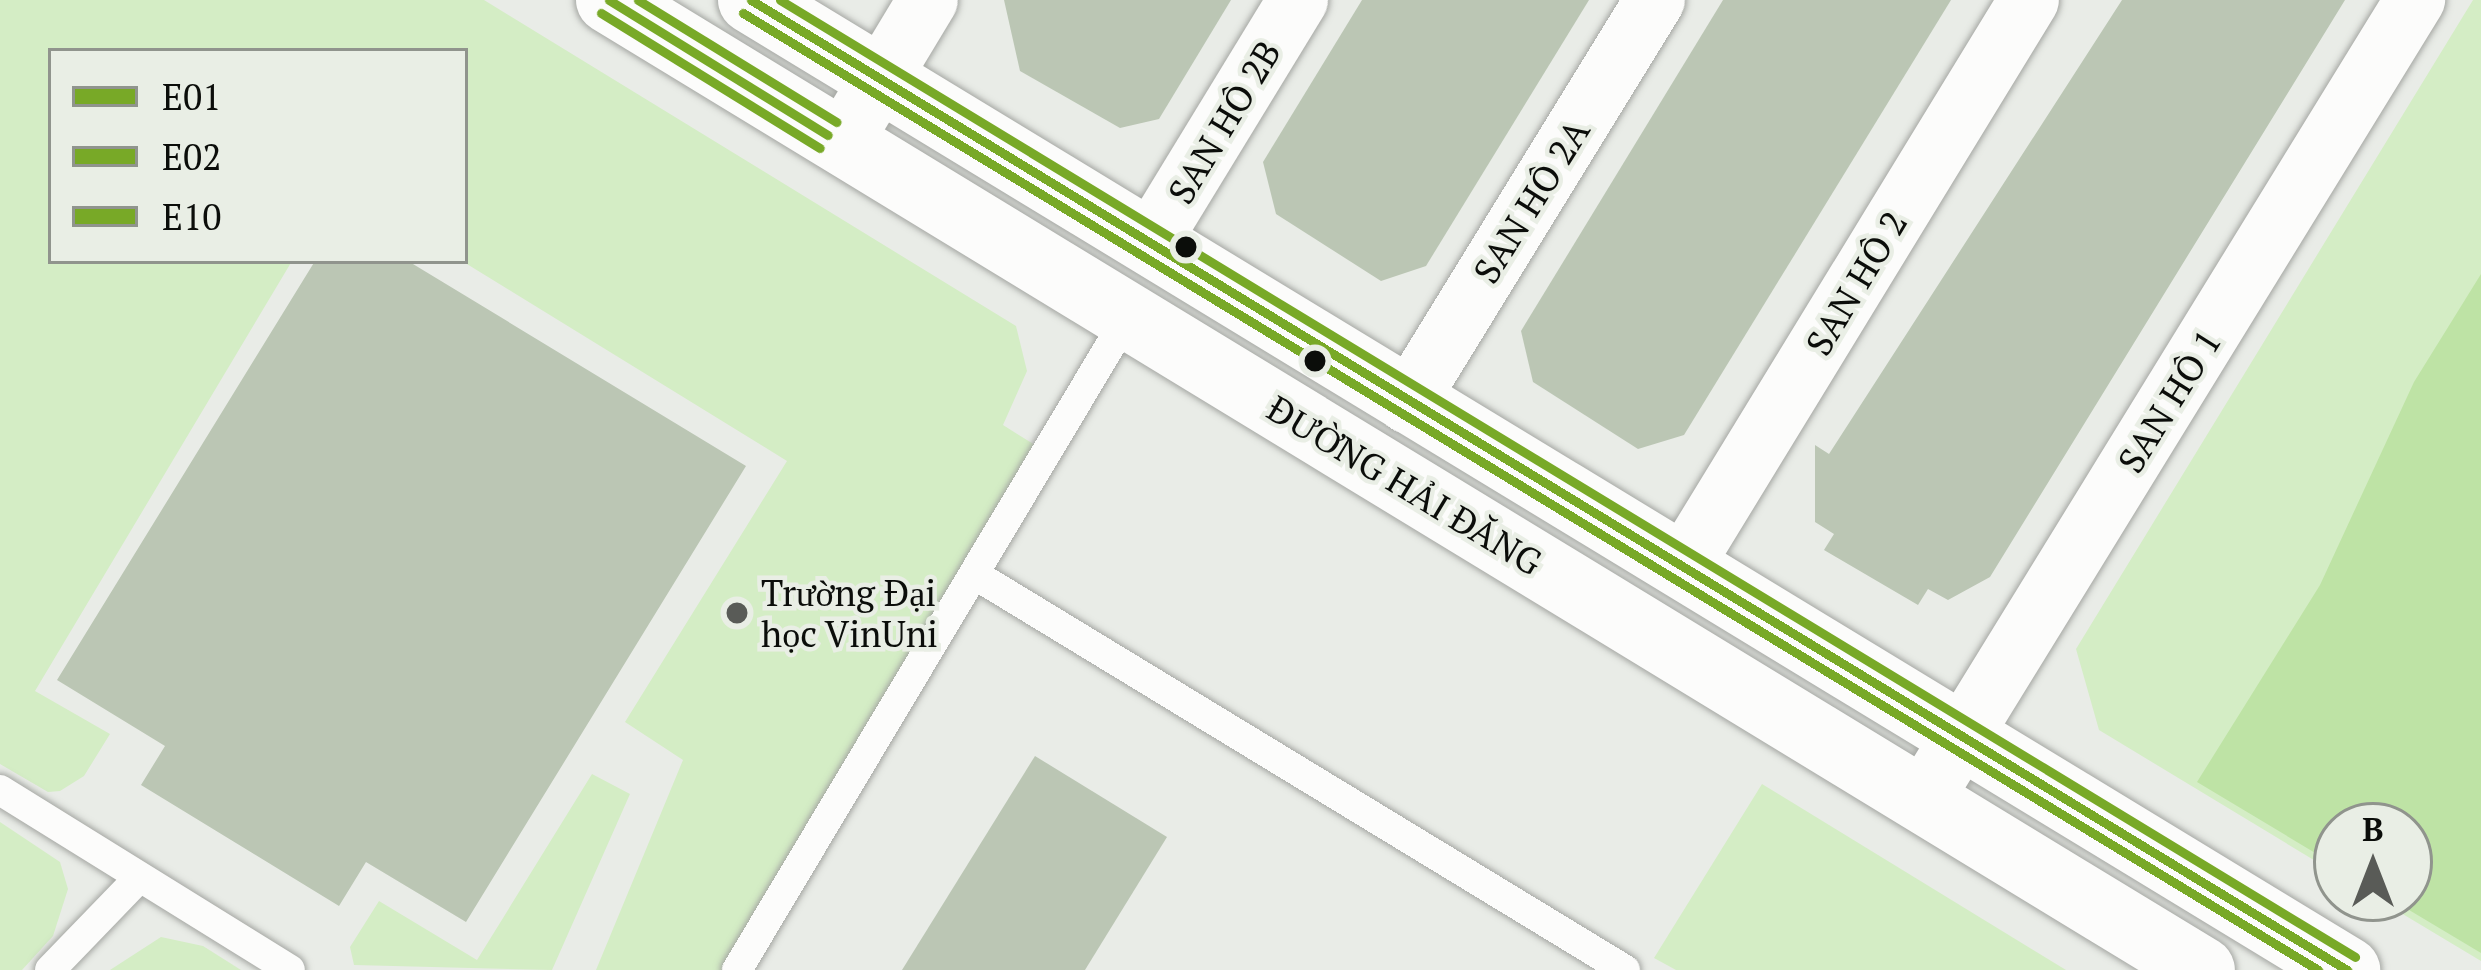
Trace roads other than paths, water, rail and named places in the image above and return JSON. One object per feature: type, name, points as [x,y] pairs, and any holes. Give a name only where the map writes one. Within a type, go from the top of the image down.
[{"type":"street","name":"ĐƯỜNG HẢI ĐĂNG","points":[[609,0],[2202,970]]},
{"type":"street","name":"ĐƯỜNG HẢI ĐĂNG","points":[[751,0],[1407,403],[2347,970]]},
{"type":"street","points":[[842,144],[928,0]]},
{"type":"street","name":"SAN HÔ 2B","points":[[1149,244],[1298,0]]},
{"type":"street","name":"SAN HÔ 2A","points":[[1407,403],[1655,0]]},
{"type":"street","name":"SAN HÔ 2","points":[[1683,566],[2029,0]]},
{"type":"street","name":"SAN HÔ 1","points":[[1922,801],[2415,0]]},
{"type":"lane","points":[[737,970],[1129,316]]},
{"type":"lane","points":[[974,574],[1625,970]]},
{"type":"lane","points":[[0,790],[290,970]]},
{"type":"lane","points":[[50,970],[138,879]]},
{"type":"place","name":"Trường Đại học VinUni","points":[[737,613]]}]
